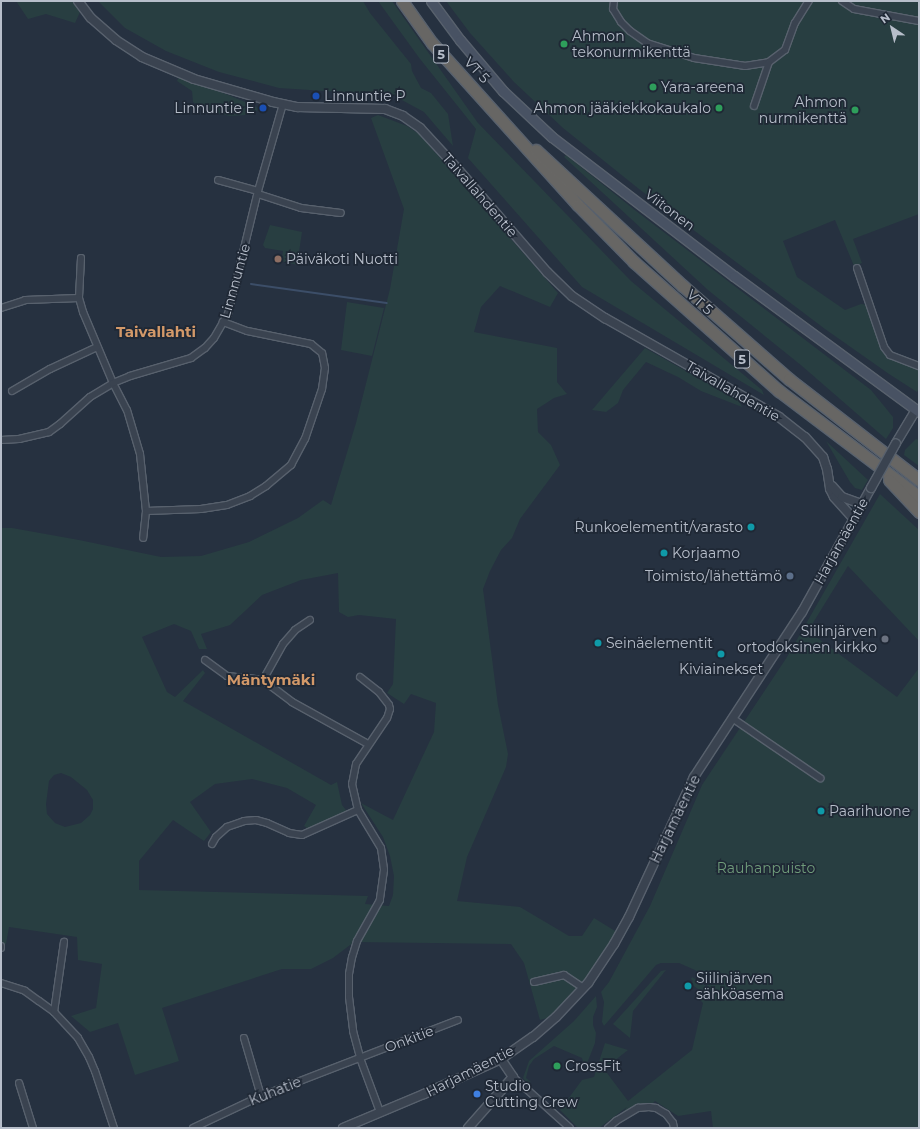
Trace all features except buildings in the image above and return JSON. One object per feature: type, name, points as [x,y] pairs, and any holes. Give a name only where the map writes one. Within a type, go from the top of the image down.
[{"type":"highway","name":"VT 5","points":[[402,1],[432,44],[578,206],[634,262],[779,391],[919,497]]},
{"type":"highway","name":"VT 5","points":[[486,103],[678,280],[789,379],[919,480]]},
{"type":"highway","points":[[871,461],[919,512]]},
{"type":"main road","name":"Viitonen","points":[[431,1],[460,40],[503,91],[552,137],[734,276],[918,411]]},
{"type":"street","name":"Taivallahdentie","points":[[78,1],[91,18],[116,40],[153,63],[212,85],[297,107],[385,109],[403,116],[414,124],[457,168],[547,272],[572,296],[604,318],[760,406],[792,427],[815,446],[823,457],[831,486],[830,489],[834,497],[853,518]]},
{"type":"street","points":[[614,1],[614,9],[621,22],[630,31],[647,43],[694,58],[746,66],[769,62],[785,50],[795,23],[809,1]]},
{"type":"street","points":[[842,1],[854,9],[919,21]]},
{"type":"street","points":[[754,106],[769,62]]},
{"type":"street","name":"Linnnuntie","points":[[1,440],[49,432],[90,397],[113,383],[130,376],[191,358],[214,338],[223,322],[232,299],[258,193],[283,104]]},
{"type":"street","points":[[218,180],[301,208],[341,213]]},
{"type":"street","points":[[81,258],[79,298],[97,347],[127,410],[140,454],[146,511],[143,538]]},
{"type":"street","points":[[857,268],[884,347],[890,355],[919,366]]},
{"type":"street","points":[[1,308],[24,300],[79,298]]},
{"type":"street","points":[[146,511],[201,509],[227,505],[250,496],[272,481],[291,465],[305,439],[322,389],[325,368],[322,353],[311,344],[247,331],[223,322]]},
{"type":"street","points":[[12,392],[50,369],[97,347]]},
{"type":"street","name":"Harjamäentie","points":[[343,1128],[431,1091],[501,1059],[533,1037],[556,1017],[583,988],[614,944],[629,917],[687,791],[732,718],[802,612],[896,443],[918,411]]},
{"type":"street","points":[[831,486],[842,497],[861,504]]},
{"type":"street","points":[[263,680],[283,644],[295,630],[310,620]]},
{"type":"street","points":[[205,660],[227,676],[263,680],[292,702],[368,744]]},
{"type":"street","points":[[360,677],[379,692],[390,707],[388,718],[368,744],[356,764],[352,776],[352,787],[358,810],[381,848],[384,870],[380,900],[357,942],[349,974],[349,997],[353,1031],[360,1058],[380,1112]]},
{"type":"street","points":[[732,718],[820,778]]},
{"type":"street","points":[[212,844],[216,837],[227,828],[244,821],[256,820],[267,823],[289,833],[302,835],[358,810]]},
{"type":"street","points":[[54,1012],[64,942]]},
{"type":"street","points":[[534,982],[564,975],[583,988]]},
{"type":"street","points":[[1,983],[25,991],[54,1012],[78,1038],[89,1057],[114,1128]]},
{"type":"street","name":"Onkitie","points":[[360,1058],[458,1020]]},
{"type":"street","points":[[244,1038],[261,1096]]},
{"type":"street","name":"Kuhatie","points":[[193,1128],[261,1096],[360,1058]]},
{"type":"street","points":[[501,1059],[513,1077],[570,1128]]},
{"type":"street","points":[[468,1128],[513,1077]]},
{"type":"street","points":[[19,1083],[34,1128]]},
{"type":"street","points":[[608,1128],[616,1121],[638,1108],[649,1107],[656,1108],[666,1114],[673,1123],[674,1128]]},
{"type":"green space","points":[[16,1],[74,1],[80,12],[75,23],[46,14],[28,19]]},
{"type":"green space","points":[[98,1],[363,1],[370,13],[411,64],[412,71],[421,88],[431,93],[448,114],[453,146],[424,112],[387,92],[356,93],[279,88],[219,72],[166,51],[125,28]]},
{"type":"green space","points":[[378,1],[392,1],[478,123],[631,281],[762,390],[764,395],[582,287],[468,158],[476,129],[420,59]]},
{"type":"green space","points":[[446,1],[919,1],[919,214],[853,239],[862,263],[854,266],[835,220],[783,241],[797,277],[845,310],[861,304],[869,305],[887,351],[919,366],[919,389],[917,392],[825,329],[639,189],[563,128],[514,82],[470,33]]},
{"type":"green space","points":[[179,76],[261,109],[246,115],[230,116],[204,110],[193,102],[192,91],[177,81]]},
{"type":"green space","points":[[378,115],[407,126],[419,134],[558,293],[550,307],[500,286],[481,307],[474,332],[557,348],[557,382],[567,394],[554,398],[537,409],[538,432],[551,445],[560,465],[520,519],[512,538],[501,550],[483,589],[498,705],[508,754],[506,767],[467,857],[457,901],[520,907],[569,936],[582,936],[594,918],[620,934],[588,983],[555,1016],[540,1020],[524,963],[511,944],[354,942],[333,958],[311,969],[282,969],[162,1008],[179,1061],[135,1075],[118,1023],[90,1032],[71,1016],[96,1008],[102,964],[78,960],[77,937],[9,927],[6,944],[1,943],[1,528],[12,528],[79,540],[161,557],[201,556],[249,542],[298,518],[323,500],[331,505],[356,423],[390,289],[404,209],[371,118]],"holes":[[[338,573],[339,612],[348,617],[359,615],[396,619],[393,684],[387,693],[404,704],[411,694],[436,703],[434,732],[393,820],[361,803],[383,837],[390,856],[394,876],[393,895],[389,906],[365,904],[368,896],[139,890],[139,861],[173,820],[204,841],[211,832],[190,802],[215,784],[252,779],[287,788],[316,805],[304,826],[313,832],[349,814],[342,805],[337,782],[331,785],[183,701],[205,673],[203,670],[175,697],[167,692],[142,637],[174,624],[191,631],[199,649],[207,649],[201,634],[230,625],[262,595],[301,580]],[[61,773],[71,777],[87,790],[93,800],[93,809],[90,815],[81,823],[65,827],[55,823],[47,814],[46,804],[49,781],[54,775]]]},
{"type":"green space","points":[[566,155],[636,211],[871,390],[893,417],[893,428],[886,439],[802,366],[708,290],[564,157]]},
{"type":"green space","points":[[270,225],[302,232],[297,265],[281,261],[283,251],[265,248],[263,245]]},
{"type":"green space","points":[[347,302],[384,308],[372,356],[341,350]]},
{"type":"green space","points":[[645,348],[739,401],[742,407],[701,391],[678,377],[646,362],[623,390],[618,403],[606,412],[592,410]]},
{"type":"green space","points":[[916,439],[919,440],[919,466],[904,455],[905,450]]},
{"type":"green space","points":[[826,441],[868,480],[862,490],[855,488],[850,482]]},
{"type":"green space","name":"Rauhanpuisto","points":[[880,494],[919,530],[919,641],[848,566],[808,631],[897,697],[919,668],[919,1128],[713,1128],[711,1111],[678,1116],[655,1101],[649,1107],[637,1108],[616,1121],[627,1107],[599,1128],[578,1128],[560,1110],[582,1080],[594,1077],[605,1043],[628,1050],[604,1069],[628,1101],[692,1050],[703,1003],[697,997],[701,991],[691,984],[693,981],[691,979],[692,977],[708,987],[702,975],[695,970],[679,963],[661,963],[656,965],[604,1026],[602,1022],[604,1002],[601,992],[609,982],[650,906],[702,785],[787,657]]},
{"type":"green space","points":[[666,970],[633,1011],[630,1038],[613,1024],[661,971]]},
{"type":"green space","points":[[596,996],[597,1007],[593,1017],[593,1025],[596,1033],[595,1043],[586,1066],[584,1065],[582,1058],[554,1046],[534,1059],[529,1066],[526,1078],[531,1082],[527,1083],[523,1078],[529,1061],[574,1021]]},
{"type":"waterway","points":[[251,284],[387,303]]},
{"type":"place","name":"Ahmon tekonurmikenttä","points":[[564,44]]},
{"type":"place","name":"Yara-areena","points":[[653,87]]},
{"type":"place","name":"Linnuntie P","points":[[316,96]]},
{"type":"place","name":"Linnuntie E","points":[[263,108]]},
{"type":"place","name":"Ahmon jääkiekkokaukalo","points":[[719,108]]},
{"type":"place","name":"Ahmon nurmikenttä","points":[[855,110]]},
{"type":"place","name":"Päiväkoti Nuotti","points":[[278,259]]},
{"type":"place","name":"Runkoelementit/varasto","points":[[751,527]]},
{"type":"place","name":"Korjaamo","points":[[664,553]]},
{"type":"place","name":"Toimisto/lähettämö","points":[[790,576]]},
{"type":"place","name":"Siilinjärven ortodoksinen kirkko","points":[[885,639]]},
{"type":"place","name":"Seinäelementit","points":[[598,643]]},
{"type":"place","name":"Kiviainekset","points":[[721,654]]},
{"type":"place","name":"Paarihuone","points":[[821,811]]},
{"type":"place","name":"Siilinjärven sähköasema","points":[[688,986]]},
{"type":"place","name":"CrossFit","points":[[557,1066]]},
{"type":"place","name":"Studio Cutting Crew","points":[[477,1094]]},
{"type":"district","name":"Taivallahti","points":[[156,332]]},
{"type":"district","name":"Mäntymäki","points":[[271,680]]}]
